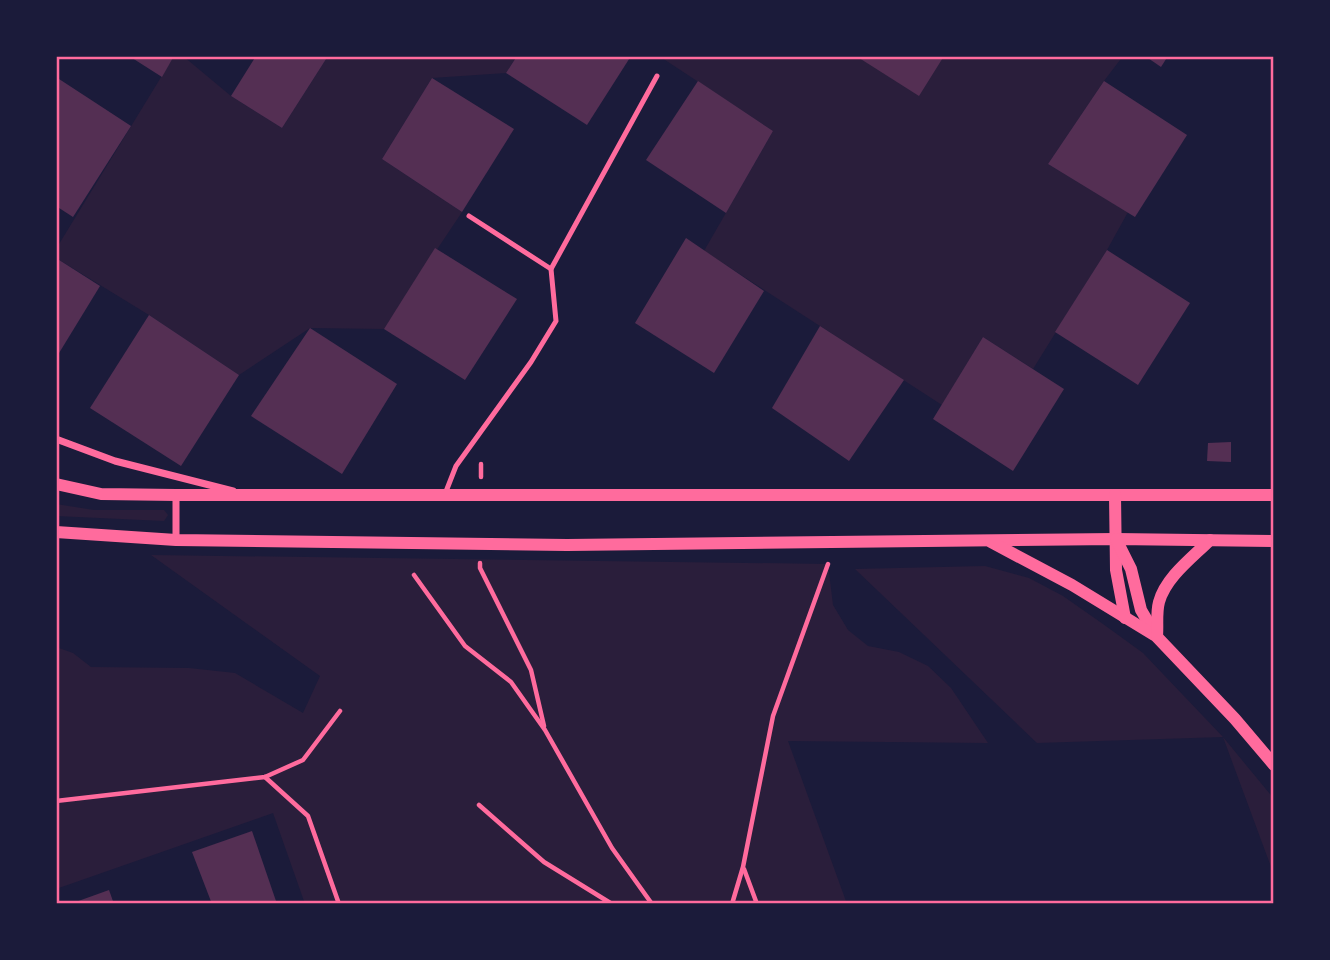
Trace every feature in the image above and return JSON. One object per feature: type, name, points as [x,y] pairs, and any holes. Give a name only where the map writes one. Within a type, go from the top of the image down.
[{"type":"street","points":[[56,439],[115,461],[244,494]]},
{"type":"street","points":[[56,484],[101,494],[176,495],[1274,495]]},
{"type":"street","points":[[176,495],[176,540]]},
{"type":"street","points":[[1115,495],[1116,576],[1125,618]]},
{"type":"street","points":[[56,532],[176,540],[567,545],[1116,539],[1274,541]]},
{"type":"street","points":[[1116,539],[1131,569],[1142,610],[1157,637],[1235,719],[1274,765]]},
{"type":"street","points":[[1157,637],[1158,609],[1164,591],[1171,580],[1210,540]]},
{"type":"street","points":[[987,541],[1063,580],[1157,637]]},
{"type":"lane","points":[[444,494],[456,466],[531,362],[556,321],[551,269],[657,76]]},
{"type":"lane","points":[[469,216],[551,269]]},
{"type":"path","points":[[732,904],[743,867],[773,716],[828,564]]},
{"type":"path","points":[[480,568],[531,670],[545,730]]},
{"type":"path","points":[[414,575],[465,646],[511,681],[545,730],[612,848],[652,904]]},
{"type":"path","points":[[56,801],[265,777],[303,760],[340,711]]},
{"type":"path","points":[[265,777],[308,816],[339,904]]},
{"type":"path","points":[[479,805],[544,862],[612,904]]},
{"type":"path","points":[[743,867],[757,904]]},
{"type":"shaded area","points":[[174,56],[183,56],[231,96],[282,128],[328,56],[517,56],[506,73],[432,78],[382,159],[462,212],[384,329],[310,328],[239,375],[56,258],[56,249]]},
{"type":"shaded area","points":[[659,56],[1123,56],[1048,164],[1128,212],[1033,369],[983,337],[942,405],[704,251],[773,131]]},
{"type":"shaded area","points":[[56,504],[94,510],[164,510],[168,515],[164,521],[56,516]]},
{"type":"shaded area","points":[[151,555],[828,564],[833,605],[848,630],[868,646],[899,652],[928,666],[951,688],[988,743],[788,741],[847,904],[305,904],[273,813],[56,889],[56,647],[73,653],[91,667],[189,668],[235,673],[303,713],[320,676]]},
{"type":"shaded area","points":[[985,566],[1029,578],[1063,596],[1103,624],[1143,653],[1223,737],[1037,743],[855,569]]},
{"type":"shaded area","points":[[1223,737],[1274,799],[1274,875]]},
{"type":"building","points":[[129,56],[174,56],[162,77]]},
{"type":"building","points":[[256,56],[328,56],[282,128],[231,96]]},
{"type":"building","points":[[517,56],[631,56],[587,125],[506,73]]},
{"type":"building","points":[[856,56],[944,56],[919,96]]},
{"type":"building","points":[[1145,56],[1168,56],[1161,67]]},
{"type":"building","points":[[56,77],[131,126],[73,217],[56,206]]},
{"type":"building","points":[[432,78],[514,129],[462,212],[382,159]]},
{"type":"building","points":[[698,81],[773,131],[726,213],[646,160]]},
{"type":"building","points":[[1104,81],[1187,135],[1135,217],[1048,164]]},
{"type":"building","points":[[686,238],[764,291],[714,373],[635,323]]},
{"type":"building","points":[[435,248],[517,299],[465,380],[384,329]]},
{"type":"building","points":[[1107,250],[1190,303],[1138,385],[1055,332]]},
{"type":"building","points":[[56,258],[100,286],[56,358]]},
{"type":"building","points":[[149,315],[239,375],[181,466],[90,408]]},
{"type":"building","points":[[820,326],[904,380],[849,461],[772,408]]},
{"type":"building","points":[[310,328],[397,384],[342,474],[251,416]]},
{"type":"building","points":[[983,337],[1064,389],[1013,471],[933,419]]},
{"type":"building","points":[[1231,442],[1231,462],[1207,461],[1208,443]]},
{"type":"building","points":[[252,831],[277,904],[212,904],[192,852]]},
{"type":"building","points":[[109,890],[114,904],[70,904]]}]
